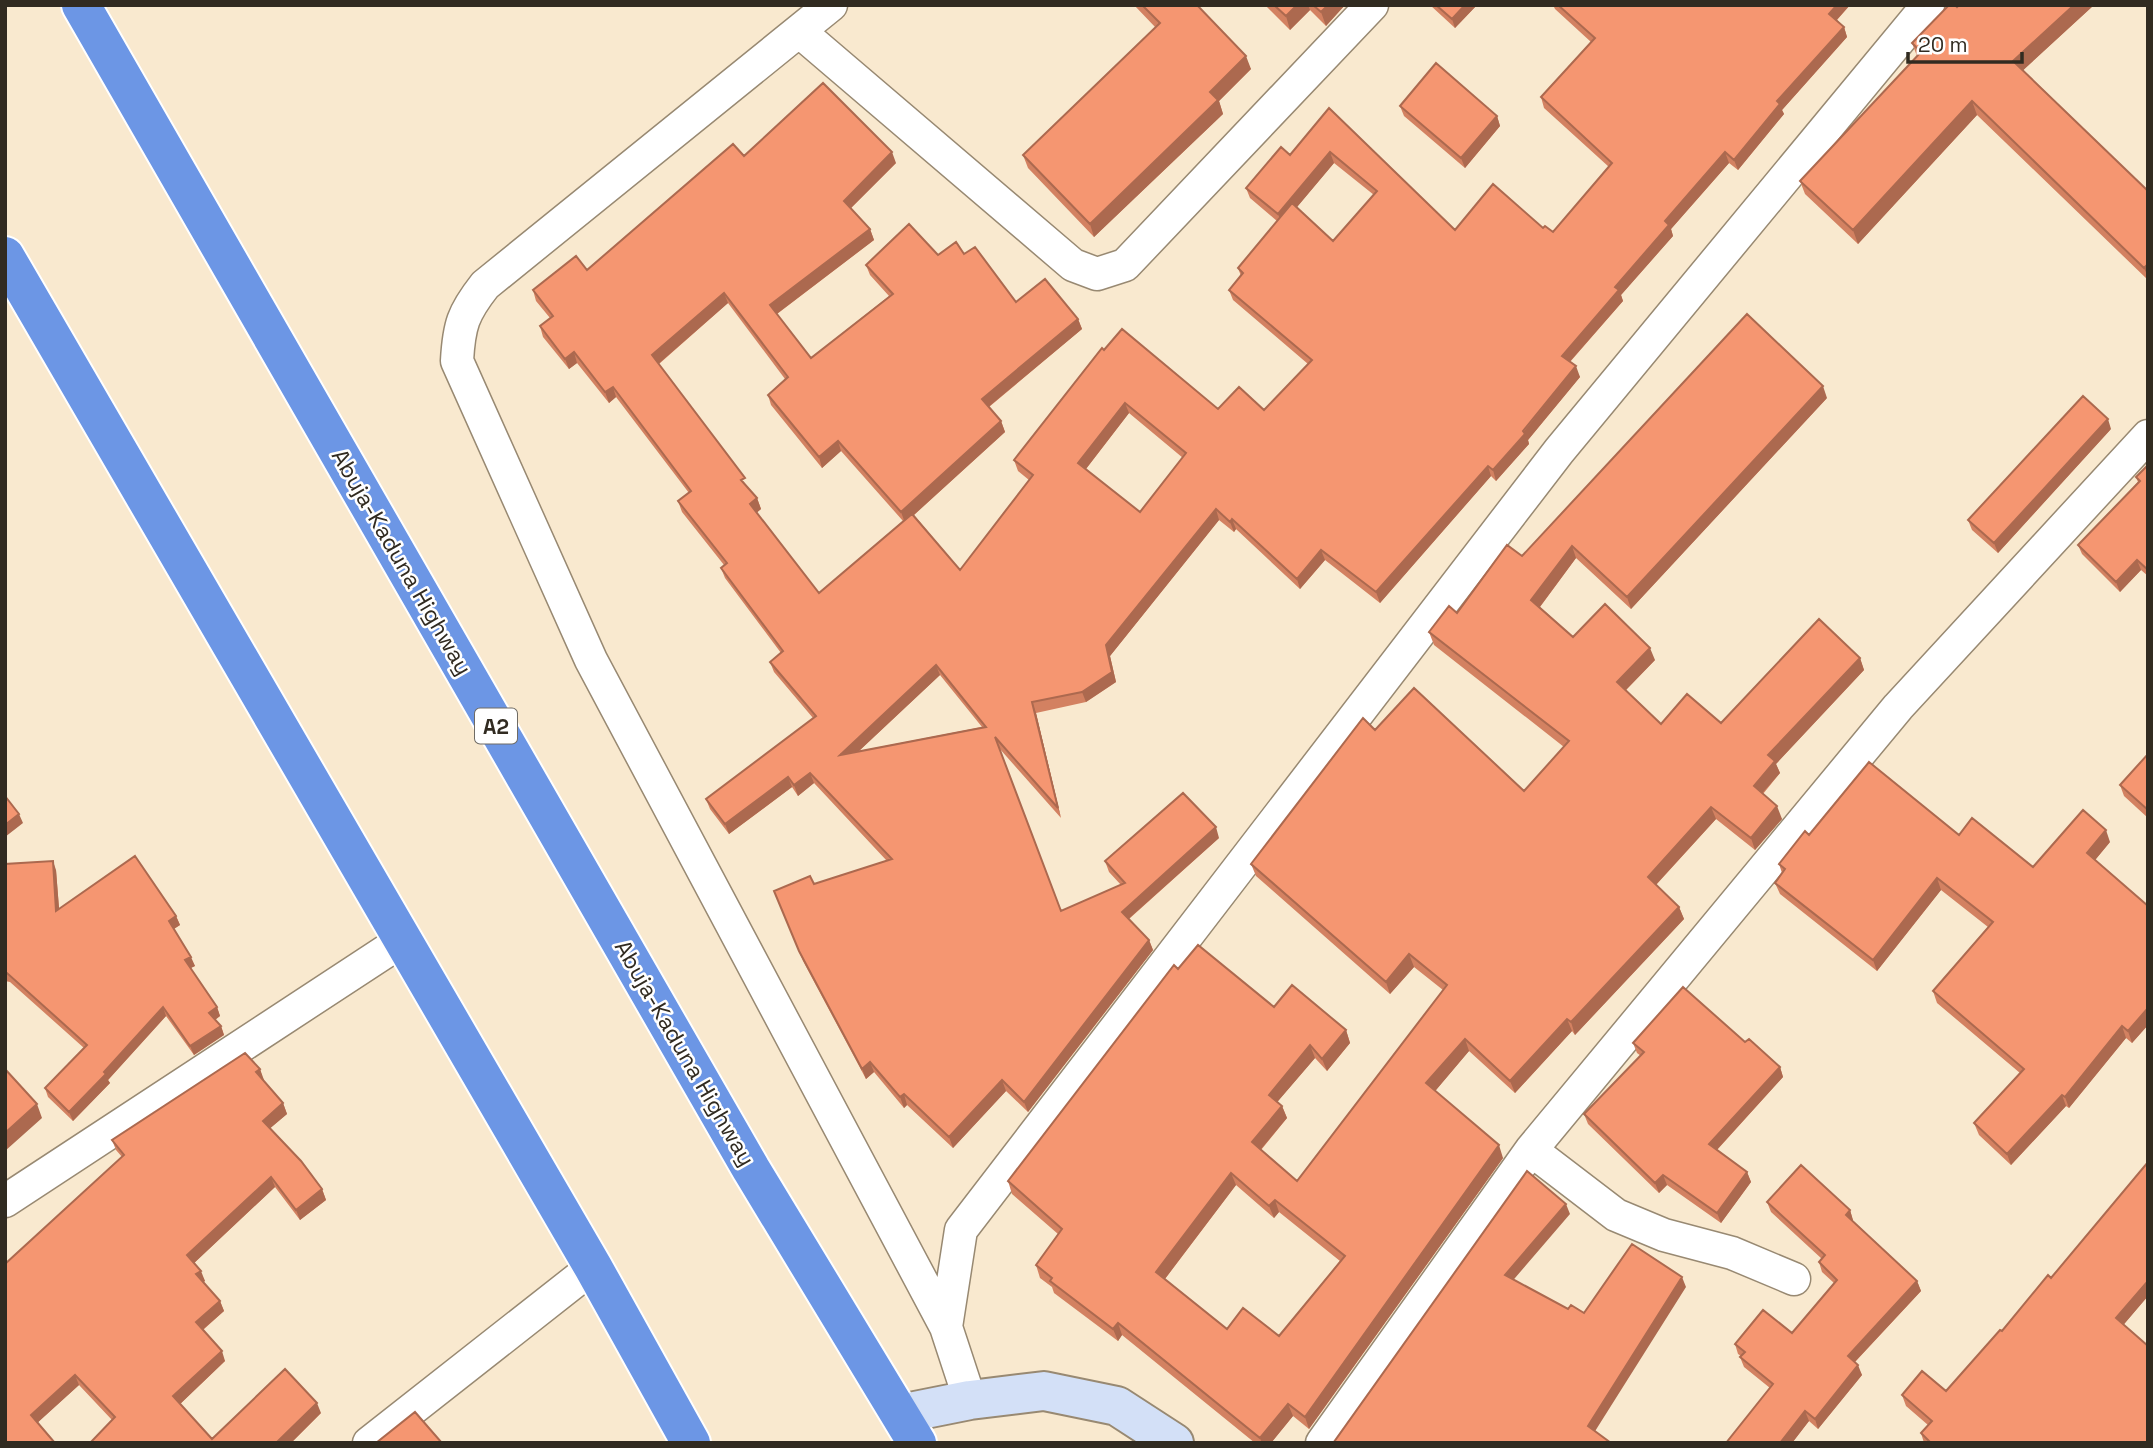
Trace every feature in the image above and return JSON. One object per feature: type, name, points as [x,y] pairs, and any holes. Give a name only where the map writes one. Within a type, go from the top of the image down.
[{"type":"highway","name":"Abuja-Kaduna Highway","points":[[81,5],[751,1168],[908,1428]]},
{"type":"highway","points":[[5,256],[593,1267],[691,1443]]},
{"type":"street","points":[[831,5],[485,285],[466,309],[459,327],[457,361],[591,660],[946,1327],[970,1400]]},
{"type":"street","points":[[799,31],[1073,265],[1097,274],[1125,265],[1372,5]]},
{"type":"street","points":[[946,1327],[961,1230],[1559,450],[1928,5]]},
{"type":"street","points":[[1322,1443],[1531,1150],[1898,707],[2148,436]]},
{"type":"street","points":[[5,1201],[403,940]]},
{"type":"street","points":[[1531,1150],[1616,1216],[1664,1235],[1732,1253],[1794,1279]]},
{"type":"street","points":[[369,1443],[593,1267]]},
{"type":"street","points":[[908,1428],[970,1400],[1044,1391],[1117,1406],[1174,1443]]},
{"type":"building","points":[[1142,5],[1197,5],[1246,56],[1210,92],[1218,100],[1090,224],[1023,155],[1160,23]]},
{"type":"building","points":[[1274,5],[1297,5],[1286,16]]},
{"type":"building","points":[[1313,5],[1328,5],[1321,12]]},
{"type":"building","points":[[1436,5],[1465,5],[1452,19]]},
{"type":"building","points":[[1558,5],[1837,5],[1829,14],[1844,27],[1777,101],[1780,104],[1734,160],[1725,152],[1665,221],[1669,225],[1615,287],[1619,290],[1562,356],[1576,366],[1523,431],[1525,434],[1493,470],[1488,466],[1376,592],[1321,550],[1297,579],[1232,519],[1230,522],[1216,509],[1106,645],[1112,672],[1082,692],[1032,702],[1058,808],[995,737],[1061,911],[1125,883],[1105,861],[1183,793],[1216,827],[1122,912],[1149,940],[1024,1102],[1002,1080],[949,1137],[904,1094],[900,1097],[870,1062],[862,1069],[799,951],[774,891],[810,876],[814,884],[892,859],[810,773],[794,785],[788,777],[725,824],[706,799],[816,716],[770,662],[783,651],[721,568],[727,563],[678,501],[691,491],[613,387],[605,392],[574,352],[565,359],[540,326],[553,316],[533,290],[576,256],[587,270],[733,144],[744,156],[823,83],[892,152],[844,201],[870,229],[770,305],[811,358],[893,294],[866,265],[909,224],[938,255],[956,242],[964,254],[975,247],[1016,302],[1045,279],[1078,319],[982,399],[1001,421],[901,512],[838,441],[819,457],[768,395],[788,377],[724,293],[652,355],[745,478],[741,480],[757,498],[750,504],[819,593],[912,514],[960,570],[1033,475],[1014,460],[1102,348],[1104,350],[1122,329],[1218,409],[1239,387],[1264,410],[1312,360],[1229,290],[1243,273],[1238,268],[1292,203],[1333,241],[1377,191],[1330,152],[1278,214],[1246,188],[1281,147],[1290,155],[1329,108],[1455,230],[1493,184],[1543,228],[1545,226],[1553,232],[1612,163],[1541,97],[1595,38]],"holes":[[[1125,403],[1186,453],[1140,512],[1078,463]],[[936,665],[986,727],[840,755]]]},
{"type":"building","points":[[1949,5],[2074,5],[2013,61],[2148,191],[2148,266],[2144,268],[1972,101],[1853,230],[1800,181],[1921,52],[1912,43]]},
{"type":"building","points":[[1436,63],[1497,116],[1461,158],[1400,106]]},
{"type":"building","points":[[1747,314],[1823,386],[1627,597],[1572,546],[1531,600],[1573,637],[1605,604],[1650,648],[1617,682],[1661,724],[1687,694],[1721,723],[1819,619],[1860,658],[1768,755],[1775,761],[1754,786],[1777,806],[1751,838],[1711,807],[1648,877],[1679,907],[1571,1022],[1567,1019],[1510,1081],[1465,1039],[1426,1083],[1499,1145],[1305,1417],[1288,1404],[1260,1438],[1118,1323],[1113,1329],[1050,1281],[1052,1278],[1036,1265],[1062,1229],[1008,1181],[1174,965],[1178,969],[1198,945],[1274,1007],[1292,985],[1346,1030],[1322,1059],[1310,1045],[1269,1095],[1282,1106],[1252,1142],[1297,1181],[1447,985],[1409,954],[1386,982],[1251,864],[1363,718],[1375,730],[1414,688],[1524,791],[1569,741],[1429,632],[1449,606],[1457,613],[1507,545],[1522,556]],"holes":[[[1231,1173],[1269,1206],[1275,1200],[1345,1256],[1279,1336],[1243,1308],[1227,1329],[1156,1272]]]},
{"type":"building","points":[[2083,396],[2108,419],[1994,543],[1968,520]]},
{"type":"building","points":[[2148,465],[2148,570],[2137,560],[2116,582],[2078,545],[2140,481],[2136,477]]},
{"type":"building","points":[[2148,754],[2148,810],[2120,785]]},
{"type":"building","points":[[1869,762],[1959,835],[1972,818],[2033,867],[2083,810],[2106,830],[2087,853],[2148,906],[2148,1008],[2128,1031],[2122,1026],[2065,1097],[2062,1095],[2007,1154],[1974,1123],[2024,1069],[1933,991],[1993,922],[1937,878],[1873,960],[1775,883],[1785,869],[1779,864],[1805,831],[1809,835]]},
{"type":"building","points":[[5,796],[19,814],[5,825]]},
{"type":"building","points":[[135,856],[176,916],[169,921],[191,957],[185,960],[217,1007],[209,1013],[221,1026],[190,1046],[163,1007],[104,1072],[106,1074],[69,1112],[45,1088],[87,1045],[5,972],[5,864],[53,861],[56,911]]},
{"type":"building","points":[[1683,987],[1745,1042],[1749,1039],[1780,1067],[1709,1144],[1747,1172],[1717,1213],[1663,1175],[1655,1183],[1584,1114],[1644,1052],[1633,1043]]},
{"type":"building","points":[[245,1053],[260,1069],[256,1072],[283,1103],[263,1121],[301,1161],[322,1189],[296,1210],[271,1177],[187,1255],[201,1271],[196,1274],[220,1301],[196,1322],[222,1351],[173,1396],[212,1439],[285,1369],[317,1403],[276,1443],[90,1443],[115,1417],[75,1375],[31,1415],[55,1443],[5,1443],[5,1264],[124,1155],[112,1140]]},
{"type":"building","points":[[5,1069],[37,1104],[5,1133]]},
{"type":"building","points":[[2148,1162],[2148,1281],[2116,1318],[2148,1346],[2148,1443],[1931,1443],[1921,1433],[1932,1421],[1902,1395],[1922,1371],[1946,1391],[2000,1330],[2002,1331],[2048,1275],[2051,1278]]},
{"type":"building","points":[[1801,1165],[1850,1210],[1846,1215],[1917,1281],[1848,1356],[1858,1365],[1815,1419],[1805,1411],[1780,1443],[1726,1443],[1773,1384],[1740,1357],[1745,1352],[1735,1344],[1763,1310],[1792,1333],[1837,1280],[1819,1262],[1825,1255],[1767,1202]]},
{"type":"building","points":[[1527,1171],[1566,1204],[1505,1275],[1568,1309],[1571,1305],[1584,1313],[1632,1244],[1682,1277],[1588,1426],[1611,1443],[1335,1443],[1334,1442]]},
{"type":"building","points":[[415,1412],[442,1443],[376,1443]]}]
